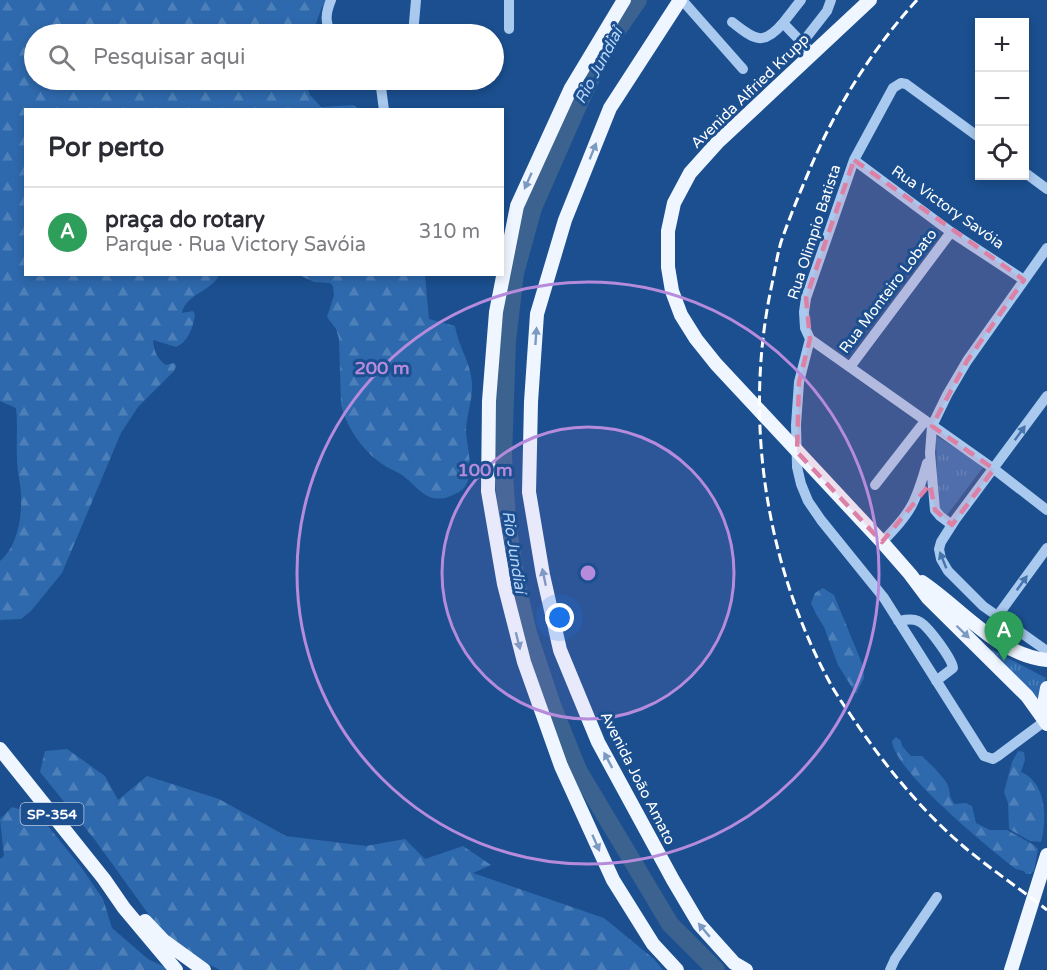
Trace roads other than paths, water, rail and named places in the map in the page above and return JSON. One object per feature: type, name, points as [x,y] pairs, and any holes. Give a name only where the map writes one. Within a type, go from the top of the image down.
[{"type":"main road","points":[[504,272],[517,206],[571,88],[624,0]]},
{"type":"main road","name":"Avenida João Amato","points":[[681,0],[610,108],[565,220],[537,314],[531,402],[529,492],[543,574],[560,650],[598,742],[699,924],[734,963],[746,970]]},
{"type":"main road","points":[[854,0],[854,16]]},
{"type":"main road","name":"Avenida Alfried Krupp","points":[[870,0],[717,143],[690,173],[674,203],[668,231],[668,267],[672,291],[681,315],[696,339],[716,364],[910,574]]},
{"type":"main road","points":[[503,276],[496,312],[489,401],[488,491],[504,584],[524,662],[561,766],[613,880],[653,944],[677,970]]},
{"type":"main road","points":[[910,574],[1008,647],[1034,658],[1047,660]]},
{"type":"main road","points":[[910,574],[928,598],[1027,696],[1046,722]]},
{"type":"main road","points":[[1046,722],[1044,704],[1047,688]]},
{"type":"main road","name":"SP-354","points":[[0,749],[104,879],[124,908],[176,970]]},
{"type":"main road","points":[[1011,970],[1047,855]]},
{"type":"main road","name":"SP-354","points":[[104,879],[164,940],[204,970]]},
{"type":"street","points":[[327,24],[326,16],[331,0]]},
{"type":"street","points":[[414,24],[416,0]]},
{"type":"street","points":[[508,29],[509,0]]},
{"type":"street","points":[[681,0],[743,69]]},
{"type":"street","points":[[732,22],[753,38],[770,37],[801,0]]},
{"type":"street","points":[[802,43],[827,11],[831,0]]},
{"type":"street","points":[[783,23],[813,54]]},
{"type":"street","name":"Rua Olimpio Batista","points":[[975,134],[910,86],[901,83],[893,88],[854,160],[806,298],[805,328],[810,339],[799,382],[796,425],[798,467],[807,501],[864,571],[981,753],[988,758],[998,756],[1046,722]]},
{"type":"street","points":[[381,90],[384,108]]},
{"type":"street","name":"Rua Victory Savóia","points":[[854,160],[951,232],[1024,280]]},
{"type":"street","points":[[1029,176],[1047,189]]},
{"type":"street","name":"Rua Monteiro Lobato","points":[[850,367],[951,232]]},
{"type":"street","points":[[875,485],[928,423],[967,361],[1047,248]]},
{"type":"street","points":[[810,339],[1047,510]]},
{"type":"street","points":[[1047,396],[952,525],[939,549],[941,559],[948,571],[983,606],[996,618],[1047,651]]},
{"type":"street","points":[[928,423],[935,510],[952,525]]},
{"type":"street","points":[[882,542],[914,506],[930,453]]},
{"type":"street","points":[[996,618],[1047,548]]},
{"type":"street","points":[[898,621],[913,620],[923,624],[951,659],[954,668],[952,671],[936,681]]},
{"type":"street","points":[[890,970],[937,897]]},
{"type":"waterway","name":"Rio Jundiaí","points":[[638,0],[606,46],[576,110],[533,208],[515,273],[507,341],[503,457],[507,521],[516,582],[528,633],[552,705],[578,770],[670,924],[716,970]]},
{"type":"railway","points":[[917,0],[871,57],[845,98],[812,164],[781,242],[764,334],[760,386],[760,437],[766,488],[775,539],[789,589],[808,637],[840,699],[888,767],[931,816],[973,854],[1047,910]]},
{"type":"place","name":"praça do rotary","points":[[1004,661]]}]
